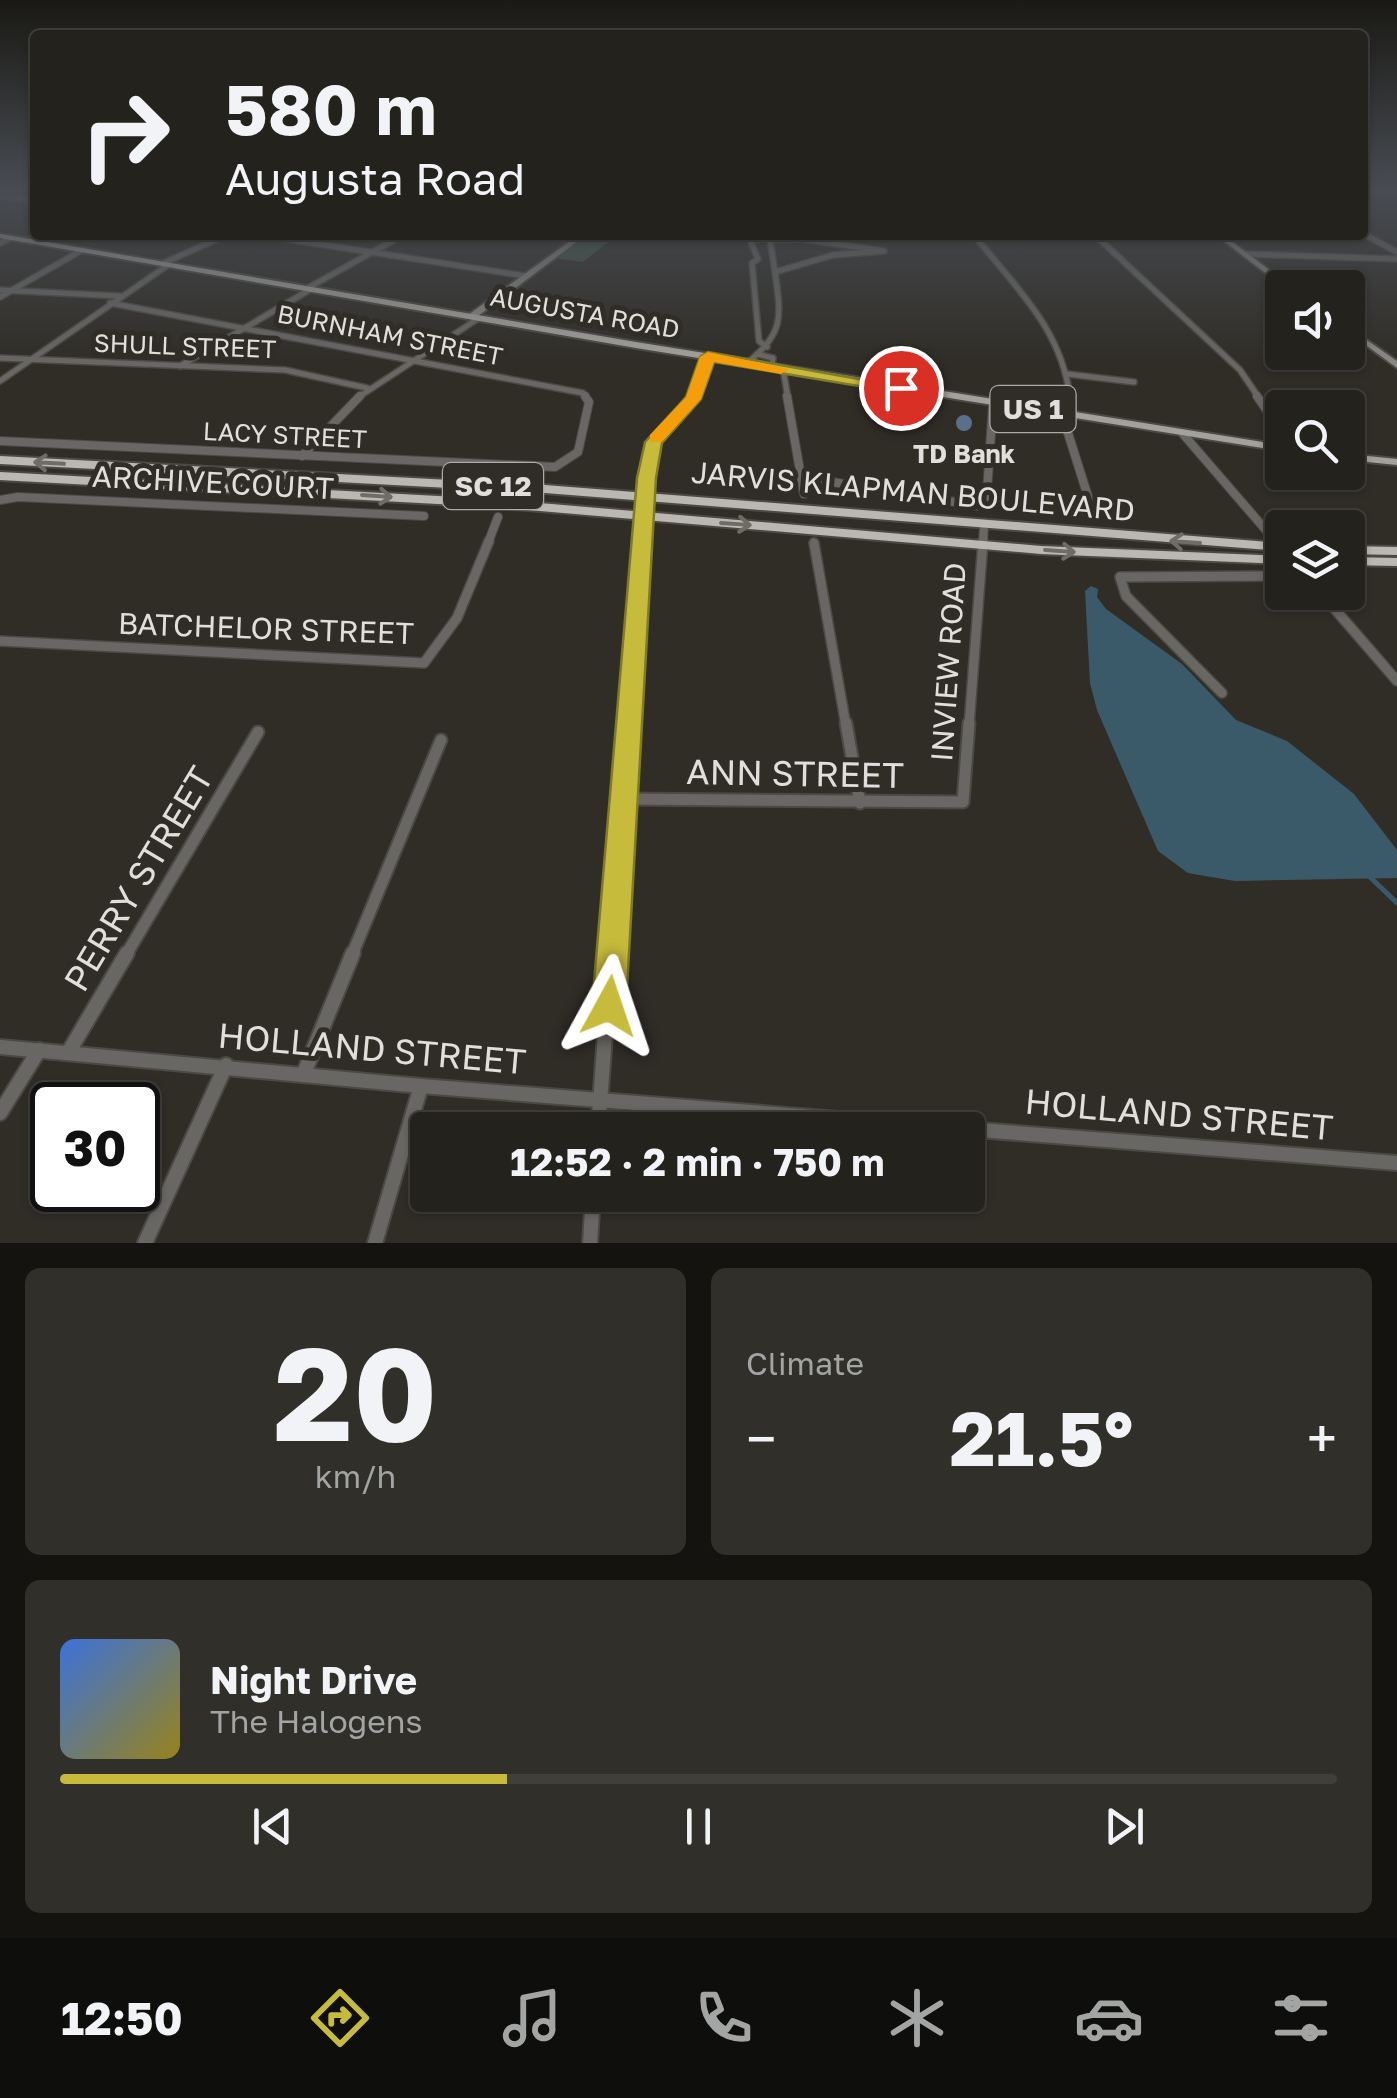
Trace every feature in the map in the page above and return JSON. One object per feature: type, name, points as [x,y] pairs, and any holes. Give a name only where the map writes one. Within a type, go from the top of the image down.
[{"type":"highway","name":"JARVIS KLAPMAN BOULEVARD","points":[[0,461],[462,484],[1265,550]]},
{"type":"highway","name":"JARVIS KLAPMAN BOULEVARD","points":[[0,476],[514,504],[983,544],[1265,551]]},
{"type":"highway","points":[[514,504],[613,504],[646,498]]},
{"type":"highway","points":[[646,516],[663,508],[767,508]]},
{"type":"highway","points":[[1365,550],[1397,551]]},
{"type":"highway","points":[[1365,562],[1397,562]]},
{"type":"main road","name":"AUGUSTA ROAD","points":[[71,248],[708,357],[1265,446]]},
{"type":"main road","points":[[1365,459],[1397,462]]},
{"type":"street","points":[[0,380],[165,264],[199,248]]},
{"type":"street","points":[[346,248],[526,276]]},
{"type":"street","points":[[179,366],[379,248]]},
{"type":"street","points":[[302,456],[368,388],[475,318],[564,248]]},
{"type":"street","points":[[750,248],[758,259]]},
{"type":"street","points":[[747,363],[767,347],[779,328],[781,314],[771,248]]},
{"type":"street","points":[[774,272],[832,254],[884,251],[859,248]]},
{"type":"street","points":[[984,248],[1054,337],[1067,374],[1067,414],[1090,503]]},
{"type":"street","points":[[1109,248],[1240,370],[1265,408]]},
{"type":"street","points":[[1236,248],[1266,270]]},
{"type":"street","points":[[0,294],[82,250]]},
{"type":"street","points":[[1244,254],[1397,255]]},
{"type":"street","points":[[767,347],[759,342],[752,263],[772,259]]},
{"type":"street","points":[[11,291],[120,296]]},
{"type":"street","points":[[755,298],[778,298]]},
{"type":"street","name":"BURNHAM STREET","points":[[110,303],[587,395],[580,448],[569,466]]},
{"type":"street","points":[[756,317],[781,314]]},
{"type":"street","points":[[1365,341],[1397,365]]},
{"type":"street","points":[[757,354],[773,358],[777,368],[804,494]]},
{"type":"street","points":[[600,1112],[646,498],[654,442],[693,399],[708,357]]},
{"type":"street","name":"SHULL STREET","points":[[0,358],[292,371],[368,388]]},
{"type":"street","points":[[1067,374],[1134,382]]},
{"type":"street","points":[[801,478],[986,507],[993,403]]},
{"type":"street","points":[[1183,434],[1265,531]]},
{"type":"street","name":"LACY STREET","points":[[0,442],[569,466]]},
{"type":"street","name":"ARCHIVE COURT","points":[[0,500],[18,496],[424,516]]},
{"type":"street","name":"BATCHELOR STREET","points":[[0,641],[424,663],[436,656],[449,633],[498,516]]},
{"type":"street","name":"INVIEW ROAD","points":[[963,802],[984,526]]},
{"type":"street","points":[[814,542],[860,803]]},
{"type":"street","points":[[1222,693],[1126,596],[1120,577],[1265,576]]},
{"type":"street","points":[[1336,610],[1397,681]]},
{"type":"street","name":"PERRY STREET","points":[[68,1053],[258,732]]},
{"type":"street","points":[[304,1073],[441,740]]},
{"type":"street","name":"ANN STREET","points":[[626,799],[963,802]]},
{"type":"street","name":"HOLLAND STREET","points":[[0,1046],[421,1086],[1397,1163]]},
{"type":"street","points":[[0,1113],[39,1050]]},
{"type":"street","points":[[145,1243],[226,1065]]},
{"type":"street","points":[[375,1243],[421,1086]]},
{"type":"street","points":[[590,1243],[592,1212]]},
{"type":"green space","points":[[566,248],[601,248],[583,262],[552,258]]},
{"type":"water","points":[[1091,586],[1098,589],[1097,597],[1106,609],[1182,664],[1236,720],[1287,741],[1354,794],[1397,850],[1397,878],[1235,881],[1188,873],[1158,851],[1097,710],[1090,683],[1085,591]]},
{"type":"waterway","points":[[1371,878],[1397,903]]},
{"type":"slow traffic","points":[[656,439],[693,399],[708,357],[781,369]]},
{"type":"place","name":"TD Bank","points":[[964,423]]},
{"type":"route","points":[[609,1006],[646,529],[646,478],[654,442],[693,399],[708,357],[901,388]]}]
